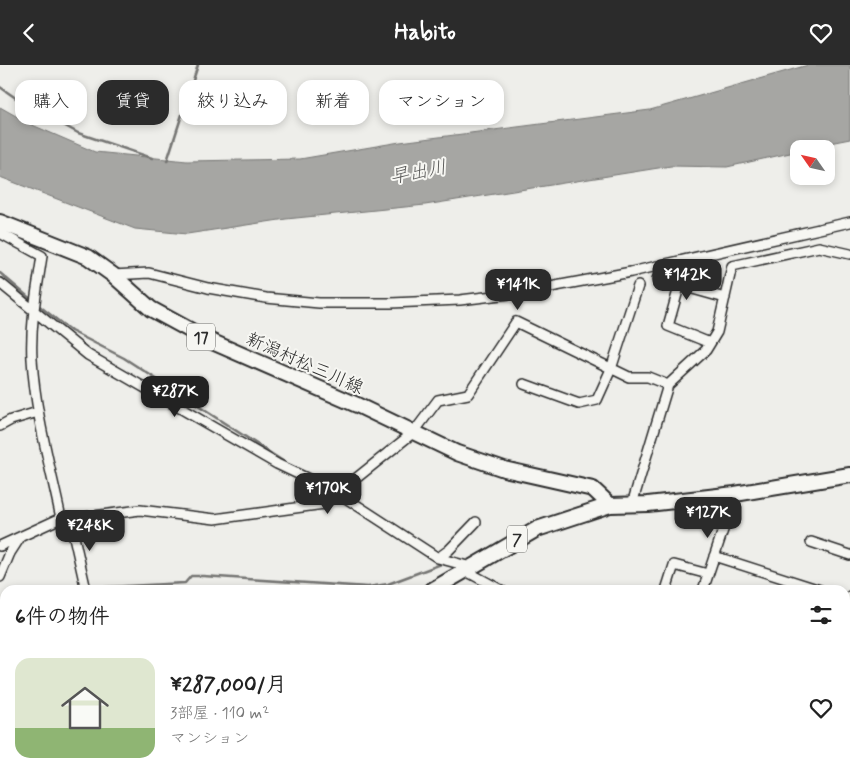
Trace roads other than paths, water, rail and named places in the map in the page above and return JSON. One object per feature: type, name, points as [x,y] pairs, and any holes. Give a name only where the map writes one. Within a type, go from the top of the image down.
[{"type":"main road","name":"新潟村松三川線","points":[[0,222],[88,257],[113,275],[151,309],[172,323],[458,453],[504,469],[593,489],[610,505]]},
{"type":"main road","name":"7","points":[[441,585],[537,529],[610,505],[735,494],[850,475]]},
{"type":"street","points":[[113,275],[149,273],[237,293],[319,303],[391,303],[460,300],[518,293],[630,272],[850,222]]},
{"type":"street","points":[[0,233],[42,256],[33,310],[32,359],[38,412],[85,585]]},
{"type":"street","points":[[632,504],[668,385],[706,350],[717,333],[732,266],[819,247],[850,254]]},
{"type":"street","points":[[657,279],[679,287],[725,298]]},
{"type":"street","points":[[0,283],[88,355],[277,464],[338,493],[438,558],[468,569],[493,585]]},
{"type":"street","points":[[524,384],[579,404],[596,400],[611,369],[638,286]]},
{"type":"street","points":[[679,287],[668,326],[710,343]]},
{"type":"street","points":[[0,545],[66,519],[140,510],[215,519],[324,504],[414,432],[438,400],[468,394],[516,322],[629,377],[648,377],[668,385]]},
{"type":"street","points":[[0,426],[11,420],[38,412]]},
{"type":"street","points":[[705,585],[735,494]]},
{"type":"street","points":[[438,558],[449,550],[476,522]]},
{"type":"street","points":[[0,577],[10,553],[19,539]]},
{"type":"street","points":[[811,542],[850,555]]},
{"type":"street","points":[[714,556],[804,585]]},
{"type":"street","points":[[668,585],[674,565],[708,575]]},
{"type":"water","name":"早出川","points":[[808,65],[850,65],[850,139],[835,142],[835,140],[790,140],[790,153],[727,167],[671,166],[425,205],[286,219],[187,234],[135,229],[0,177],[0,107],[15,116],[15,125],[32,125],[95,152],[187,161],[300,159],[400,142],[650,110]]},
{"type":"waterway","points":[[167,161],[198,65]]},
{"type":"waterway","points":[[0,87],[20,101],[78,133],[152,158]]},
{"type":"waterway","points":[[0,273],[33,301]]},
{"type":"waterway","points":[[37,304],[71,331],[124,358],[289,465]]},
{"type":"waterway","points":[[381,585],[444,563]]},
{"type":"waterway","points":[[146,585],[185,583],[191,576],[338,585]]},
{"type":"waterway","points":[[492,580],[501,585]]}]
